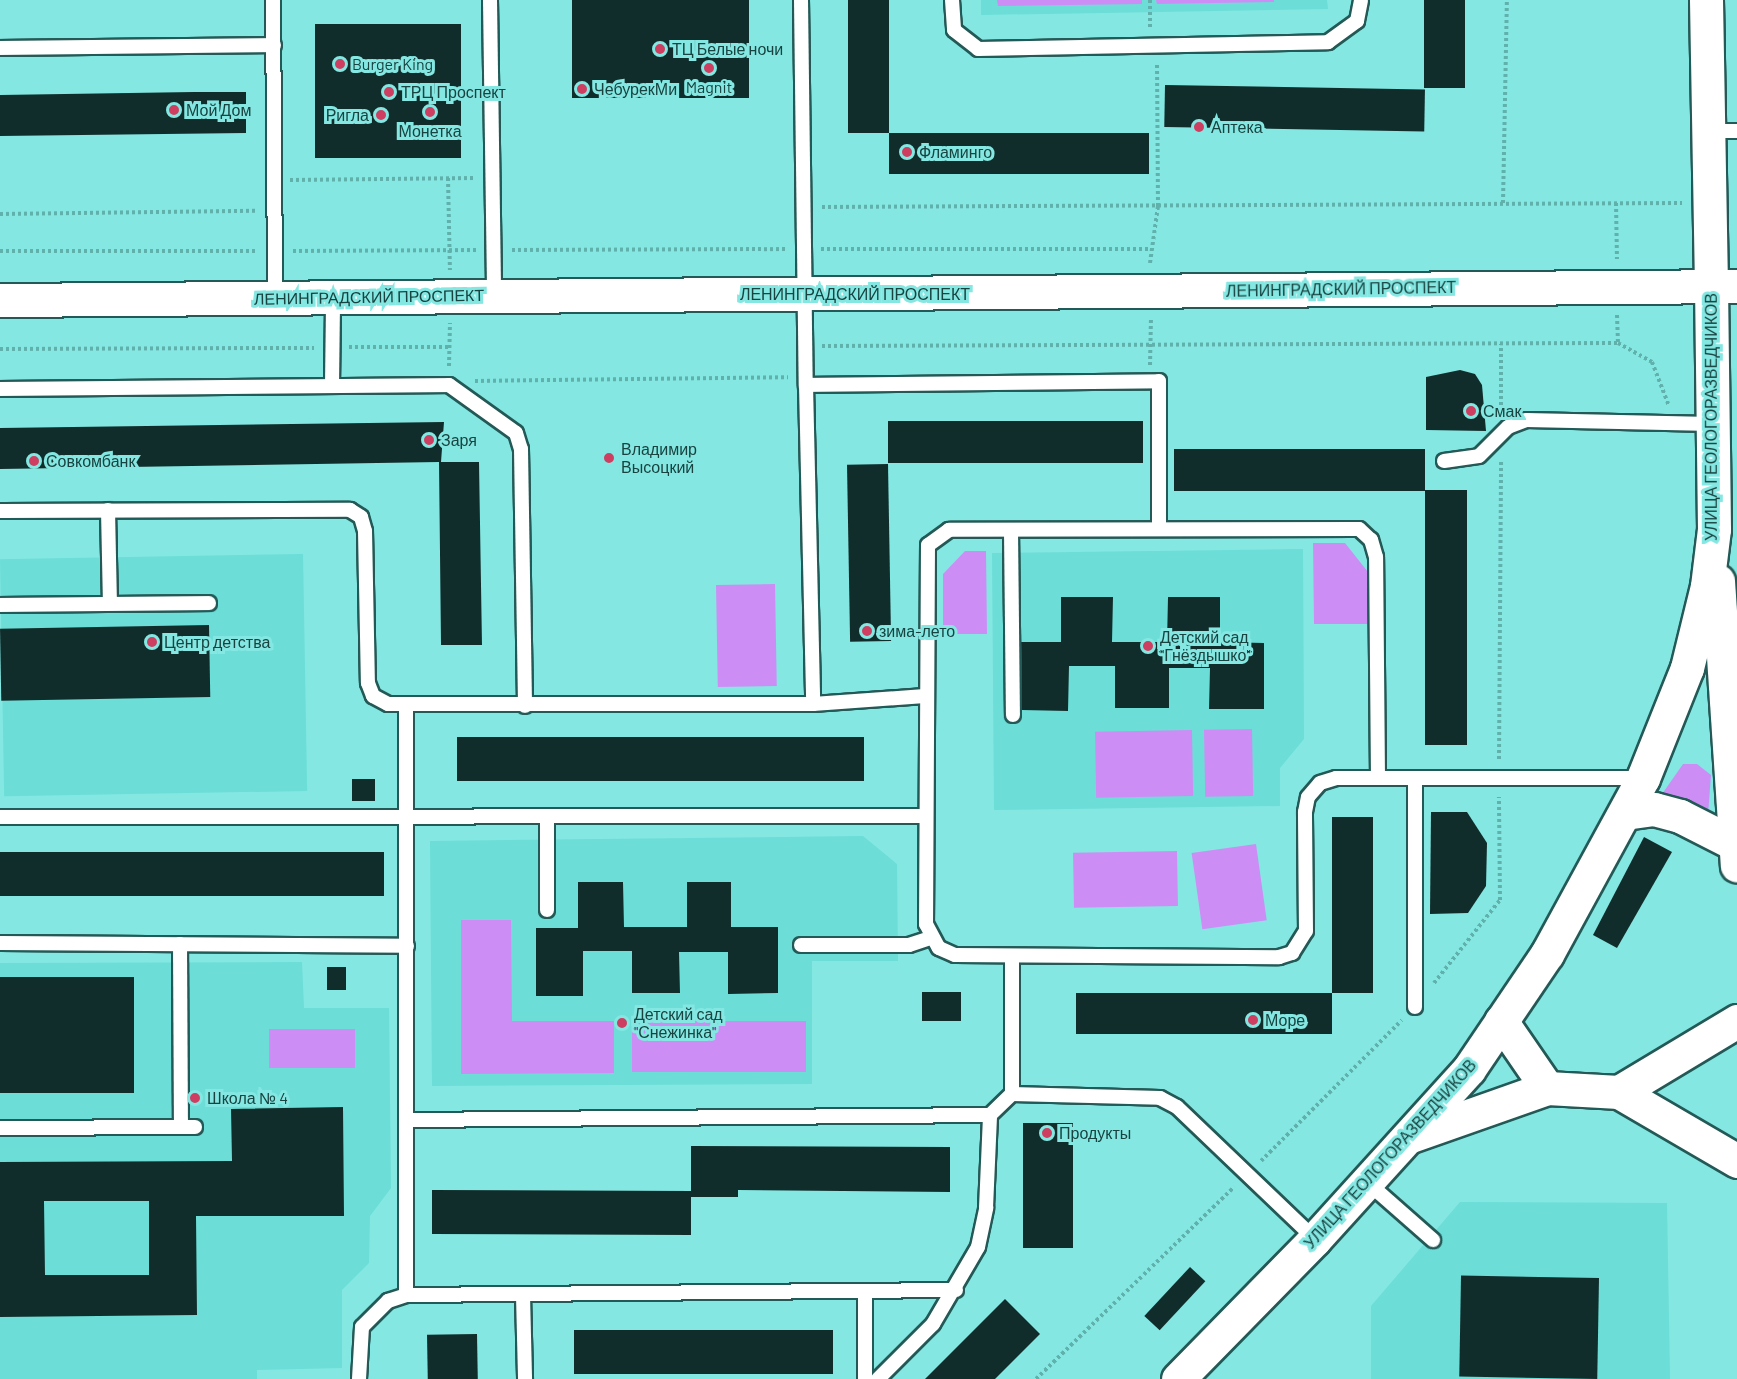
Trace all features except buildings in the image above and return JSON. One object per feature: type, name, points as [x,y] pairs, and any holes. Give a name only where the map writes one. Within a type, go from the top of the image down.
[{"type":"street","name":"УЛИЦА ГЕОЛОГОРАЗВЕДЧИКОВ","points":[[1178,1379],[1315,1239],[1409,1137],[1501,1021],[1558,936],[1625,813],[1642,778],[1687,668],[1714,529],[1712,424],[1724,286],[1708,203],[1722,131],[1706,0]]},
{"type":"street","name":"ЛЕНИНГРАДСКИЙ ПРОСПЕКТ","points":[[0,300],[1724,286]]},
{"type":"street","points":[[1714,529],[1732,695],[1737,866]]},
{"type":"street","points":[[1625,813],[1654,809],[1680,816],[1737,845]]},
{"type":"street","points":[[1501,1021],[1547,1088]]},
{"type":"street","points":[[1619,1092],[1737,1021]]},
{"type":"street","points":[[1409,1137],[1547,1088],[1619,1092],[1737,1161]]},
{"type":"lane","points":[[273,0],[275,298]]},
{"type":"lane","points":[[490,0],[494,296]]},
{"type":"lane","points":[[801,0],[805,360],[813,704]]},
{"type":"lane","points":[[952,0],[954,30],[978,49],[1328,42],[1357,21],[1361,0]]},
{"type":"lane","points":[[0,48],[274,45]]},
{"type":"lane","points":[[332,386],[333,298]]},
{"type":"lane","points":[[806,385],[1159,381],[1159,528]]},
{"type":"lane","points":[[0,389],[449,385],[516,433],[521,449],[525,706]]},
{"type":"lane","points":[[1444,461],[1471,460],[1501,435],[1526,420],[1712,424]]},
{"type":"lane","points":[[108,510],[110,603]]},
{"type":"lane","points":[[0,511],[350,510],[361,518],[365,531],[368,683],[374,696],[406,707],[813,704],[925,696]]},
{"type":"lane","points":[[930,938],[925,696],[928,545],[949,530],[1344,526],[1359,528],[1371,540],[1378,778]]},
{"type":"lane","points":[[1011,530],[1013,715]]},
{"type":"lane","points":[[0,605],[209,603]]},
{"type":"lane","points":[[406,707],[406,1295]]},
{"type":"lane","points":[[930,938],[955,955],[1279,957],[1292,953],[1306,931],[1308,797],[1320,783],[1336,778],[1642,778]]},
{"type":"lane","points":[[1414,778],[1415,1007]]},
{"type":"lane","points":[[0,817],[926,816]]},
{"type":"lane","points":[[547,817],[547,910]]},
{"type":"lane","points":[[801,945],[909,945],[930,938]]},
{"type":"lane","points":[[0,943],[407,946]]},
{"type":"lane","points":[[0,1128],[188,1127],[180,944]]},
{"type":"lane","points":[[1012,956],[1012,1094]]},
{"type":"lane","points":[[878,1379],[933,1324],[956,1290],[983,1228],[990,1115],[1012,1094],[1160,1098],[1315,1239]]},
{"type":"lane","points":[[407,1120],[990,1115]]},
{"type":"lane","points":[[1368,1182],[1433,1240]]},
{"type":"lane","points":[[358,1379],[362,1327],[388,1301],[406,1295],[956,1290]]},
{"type":"lane","points":[[865,1292],[865,1379]]},
{"type":"lane","points":[[523,1295],[525,1379]]},
{"type":"path","points":[[1150,0],[1154,45],[1158,206],[1150,249],[1150,381]]},
{"type":"path","points":[[1503,203],[1507,0]]},
{"type":"path","points":[[274,180],[493,177]]},
{"type":"path","points":[[448,178],[448,210]]},
{"type":"path","points":[[804,207],[1708,203]]},
{"type":"path","points":[[0,214],[275,211]]},
{"type":"path","points":[[0,251],[1150,249]]},
{"type":"path","points":[[461,381],[789,377],[819,346],[1618,342],[1637,349],[1662,380],[1670,415]]},
{"type":"path","points":[[1036,1379],[1247,1175],[1415,1007],[1500,900],[1501,344]]},
{"type":"path","points":[[0,349],[450,347]]},
{"type":"shaded area","points":[[981,0],[1327,0],[1328,9],[981,15]]},
{"type":"shaded area","points":[[997,0],[1142,0],[1142,4],[998,6]]},
{"type":"shaded area","points":[[1156,0],[1274,0],[1274,2],[1157,4]]},
{"type":"shaded area","points":[[1313,543],[1345,543],[1368,572],[1368,624],[1314,624]]},
{"type":"shaded area","name":"Детский сад \"Гнёздышко\"","points":[[1303,549],[1304,739],[1280,768],[1280,806],[994,810],[992,553]]},
{"type":"shaded area","points":[[965,551],[986,551],[987,634],[943,634],[943,574]]},
{"type":"shaded area","name":"Центр детства","points":[[303,554],[307,791],[4,796],[0,559]]},
{"type":"shaded area","points":[[775,584],[777,686],[718,687],[716,585]]},
{"type":"shaded area","points":[[1252,729],[1253,796],[1205,797],[1204,730]]},
{"type":"shaded area","points":[[1192,730],[1193,796],[1096,798],[1095,732]]},
{"type":"shaded area","points":[[1683,764],[1697,764],[1711,775],[1708,815],[1660,797]]},
{"type":"shaded area","name":"Детский сад \"Снежинка\"","points":[[863,836],[897,864],[898,961],[812,961],[812,1084],[432,1086],[430,841]]},
{"type":"shaded area","points":[[1256,844],[1267,920],[1202,929],[1192,853]]},
{"type":"shaded area","points":[[1177,851],[1178,906],[1074,908],[1073,853]]},
{"type":"shaded area","points":[[461,920],[511,920],[512,1021],[614,1021],[614,1073],[461,1074]]},
{"type":"shaded area","name":"Школа № 4","points":[[302,962],[304,1008],[389,1008],[391,1188],[370,1216],[369,1263],[342,1290],[342,1368],[257,1370],[257,1379],[0,1379],[0,963]]},
{"type":"shaded area","points":[[632,1021],[806,1021],[806,1072],[632,1072]]},
{"type":"shaded area","points":[[269,1029],[355,1029],[355,1068],[269,1068]]},
{"type":"shaded area","points":[[1460,1202],[1667,1203],[1670,1379],[1371,1379],[1371,1306]]},
{"type":"place","name":"ТЦ Белые ночи","points":[[660,49]]},
{"type":"place","name":"Burger King","points":[[340,64]]},
{"type":"place","name":"Magnit","points":[[709,68]]},
{"type":"place","name":"ЧебурекМи","points":[[582,89]]},
{"type":"place","name":"ТРЦ Проспект","points":[[389,92]]},
{"type":"place","name":"Мой Дом","points":[[174,110]]},
{"type":"place","name":"Монетка","points":[[430,112]]},
{"type":"place","name":"Ригла","points":[[381,115]]},
{"type":"place","name":"Аптека","points":[[1199,127]]},
{"type":"place","name":"Фламинго","points":[[907,152]]},
{"type":"place","name":"Смак","points":[[1471,411]]},
{"type":"place","name":"Заря","points":[[429,440]]},
{"type":"place","name":"Владимир Высоцкий","points":[[609,458]]},
{"type":"place","name":"Совкомбанк","points":[[34,461]]},
{"type":"place","name":"зима-лето","points":[[867,631]]},
{"type":"place","name":"Центр детства","points":[[152,642]]},
{"type":"place","name":"Детский сад \"Гнёздышко\"","points":[[1148,646]]},
{"type":"place","name":"Море","points":[[1253,1020]]},
{"type":"place","name":"Детский сад \"Снежинка\"","points":[[622,1023]]},
{"type":"place","name":"Школа № 4","points":[[195,1098]]},
{"type":"place","name":"Продукты","points":[[1047,1133]]}]
